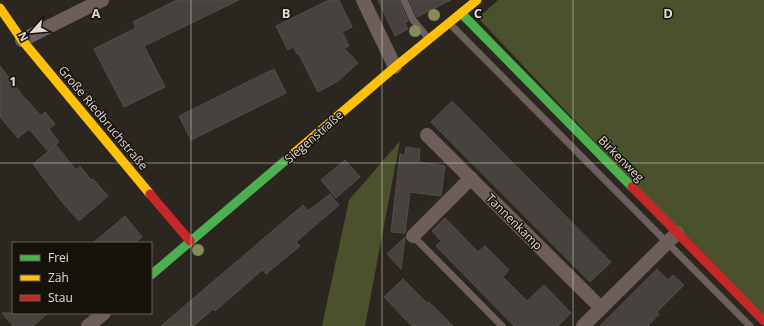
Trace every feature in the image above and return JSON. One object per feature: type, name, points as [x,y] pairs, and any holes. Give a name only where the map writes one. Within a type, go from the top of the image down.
[{"type":"street","points":[[22,40],[102,0]]},
{"type":"street","points":[[363,0],[395,67]]},
{"type":"street","name":"Siegenstraße","points":[[152,273],[250,192],[395,67],[450,23],[472,2]]},
{"type":"street","name":"Große Riedbruchstraße","points":[[0,8],[22,40],[190,241]]},
{"type":"street","name":"Birkenweg","points":[[461,13],[672,237],[764,322]]},
{"type":"street","name":"Tannenkamp","points":[[427,135],[601,308]]},
{"type":"street","points":[[413,236],[471,178]]},
{"type":"street","points":[[583,326],[672,237]]},
{"type":"street","points":[[88,326],[103,314]]},
{"type":"lane","points":[[404,0],[413,20],[429,40]]},
{"type":"lane","points":[[450,23],[672,237],[750,326]]},
{"type":"lane","points":[[413,236],[502,326]]},
{"type":"green space","points":[[498,0],[764,0],[764,321],[478,18]]},
{"type":"green space","points":[[400,141],[365,326],[322,326],[349,200]]},
{"type":"building","points":[[177,0],[239,0],[144,46],[165,87],[124,107],[94,49],[136,28],[133,22]]},
{"type":"building","points":[[329,0],[339,0],[352,27],[342,32],[349,46],[344,48],[358,63],[338,81],[318,92],[299,54],[297,54],[293,47],[288,50],[276,26]]},
{"type":"building","points":[[378,0],[399,0],[408,21],[405,23],[408,29],[395,36]]},
{"type":"building","points":[[409,0],[451,0],[417,17]]},
{"type":"building","points":[[0,66],[25,99],[41,116],[45,112],[55,124],[49,129],[59,142],[48,151],[29,129],[18,138],[0,117]]},
{"type":"building","points":[[274,69],[286,93],[191,140],[179,116]]},
{"type":"building","points":[[452,101],[611,262],[590,282],[431,122]]},
{"type":"building","points":[[56,145],[76,170],[80,166],[91,180],[93,179],[108,196],[79,221],[62,202],[33,164]]},
{"type":"building","points":[[406,147],[420,149],[419,162],[445,166],[441,196],[410,192],[405,233],[391,232],[400,154],[405,155]]},
{"type":"building","points":[[345,160],[360,177],[336,198],[321,180]]},
{"type":"building","points":[[330,194],[339,205],[296,242],[300,246],[266,274],[263,270],[261,271],[215,311],[213,309],[194,326],[161,326],[303,205],[308,211]]},
{"type":"building","points":[[125,216],[142,237],[135,242],[94,242]]},
{"type":"building","points":[[445,218],[478,252],[485,246],[509,270],[503,277],[527,301],[544,285],[571,313],[558,326],[514,326],[436,246],[441,241],[432,231]]},
{"type":"building","points":[[405,237],[401,269],[387,254]]},
{"type":"building","points":[[657,269],[668,280],[673,275],[684,285],[657,312],[659,314],[648,326],[600,326]]},
{"type":"building","points":[[403,279],[453,326],[412,326],[384,297]]},
{"type":"building","points":[[2,313],[47,314],[33,326],[13,326]]},
{"type":"traffic: fast","points":[[461,13],[632,187]]},
{"type":"traffic: fast","points":[[152,274],[293,154]]},
{"type":"traffic: slow","points":[[293,154],[395,67],[477,0]]},
{"type":"traffic: slow","points":[[0,8],[22,40],[150,194]]},
{"type":"traffic: jam","points":[[632,187],[764,321]]},
{"type":"traffic: jam","points":[[150,194],[190,241]]}]
